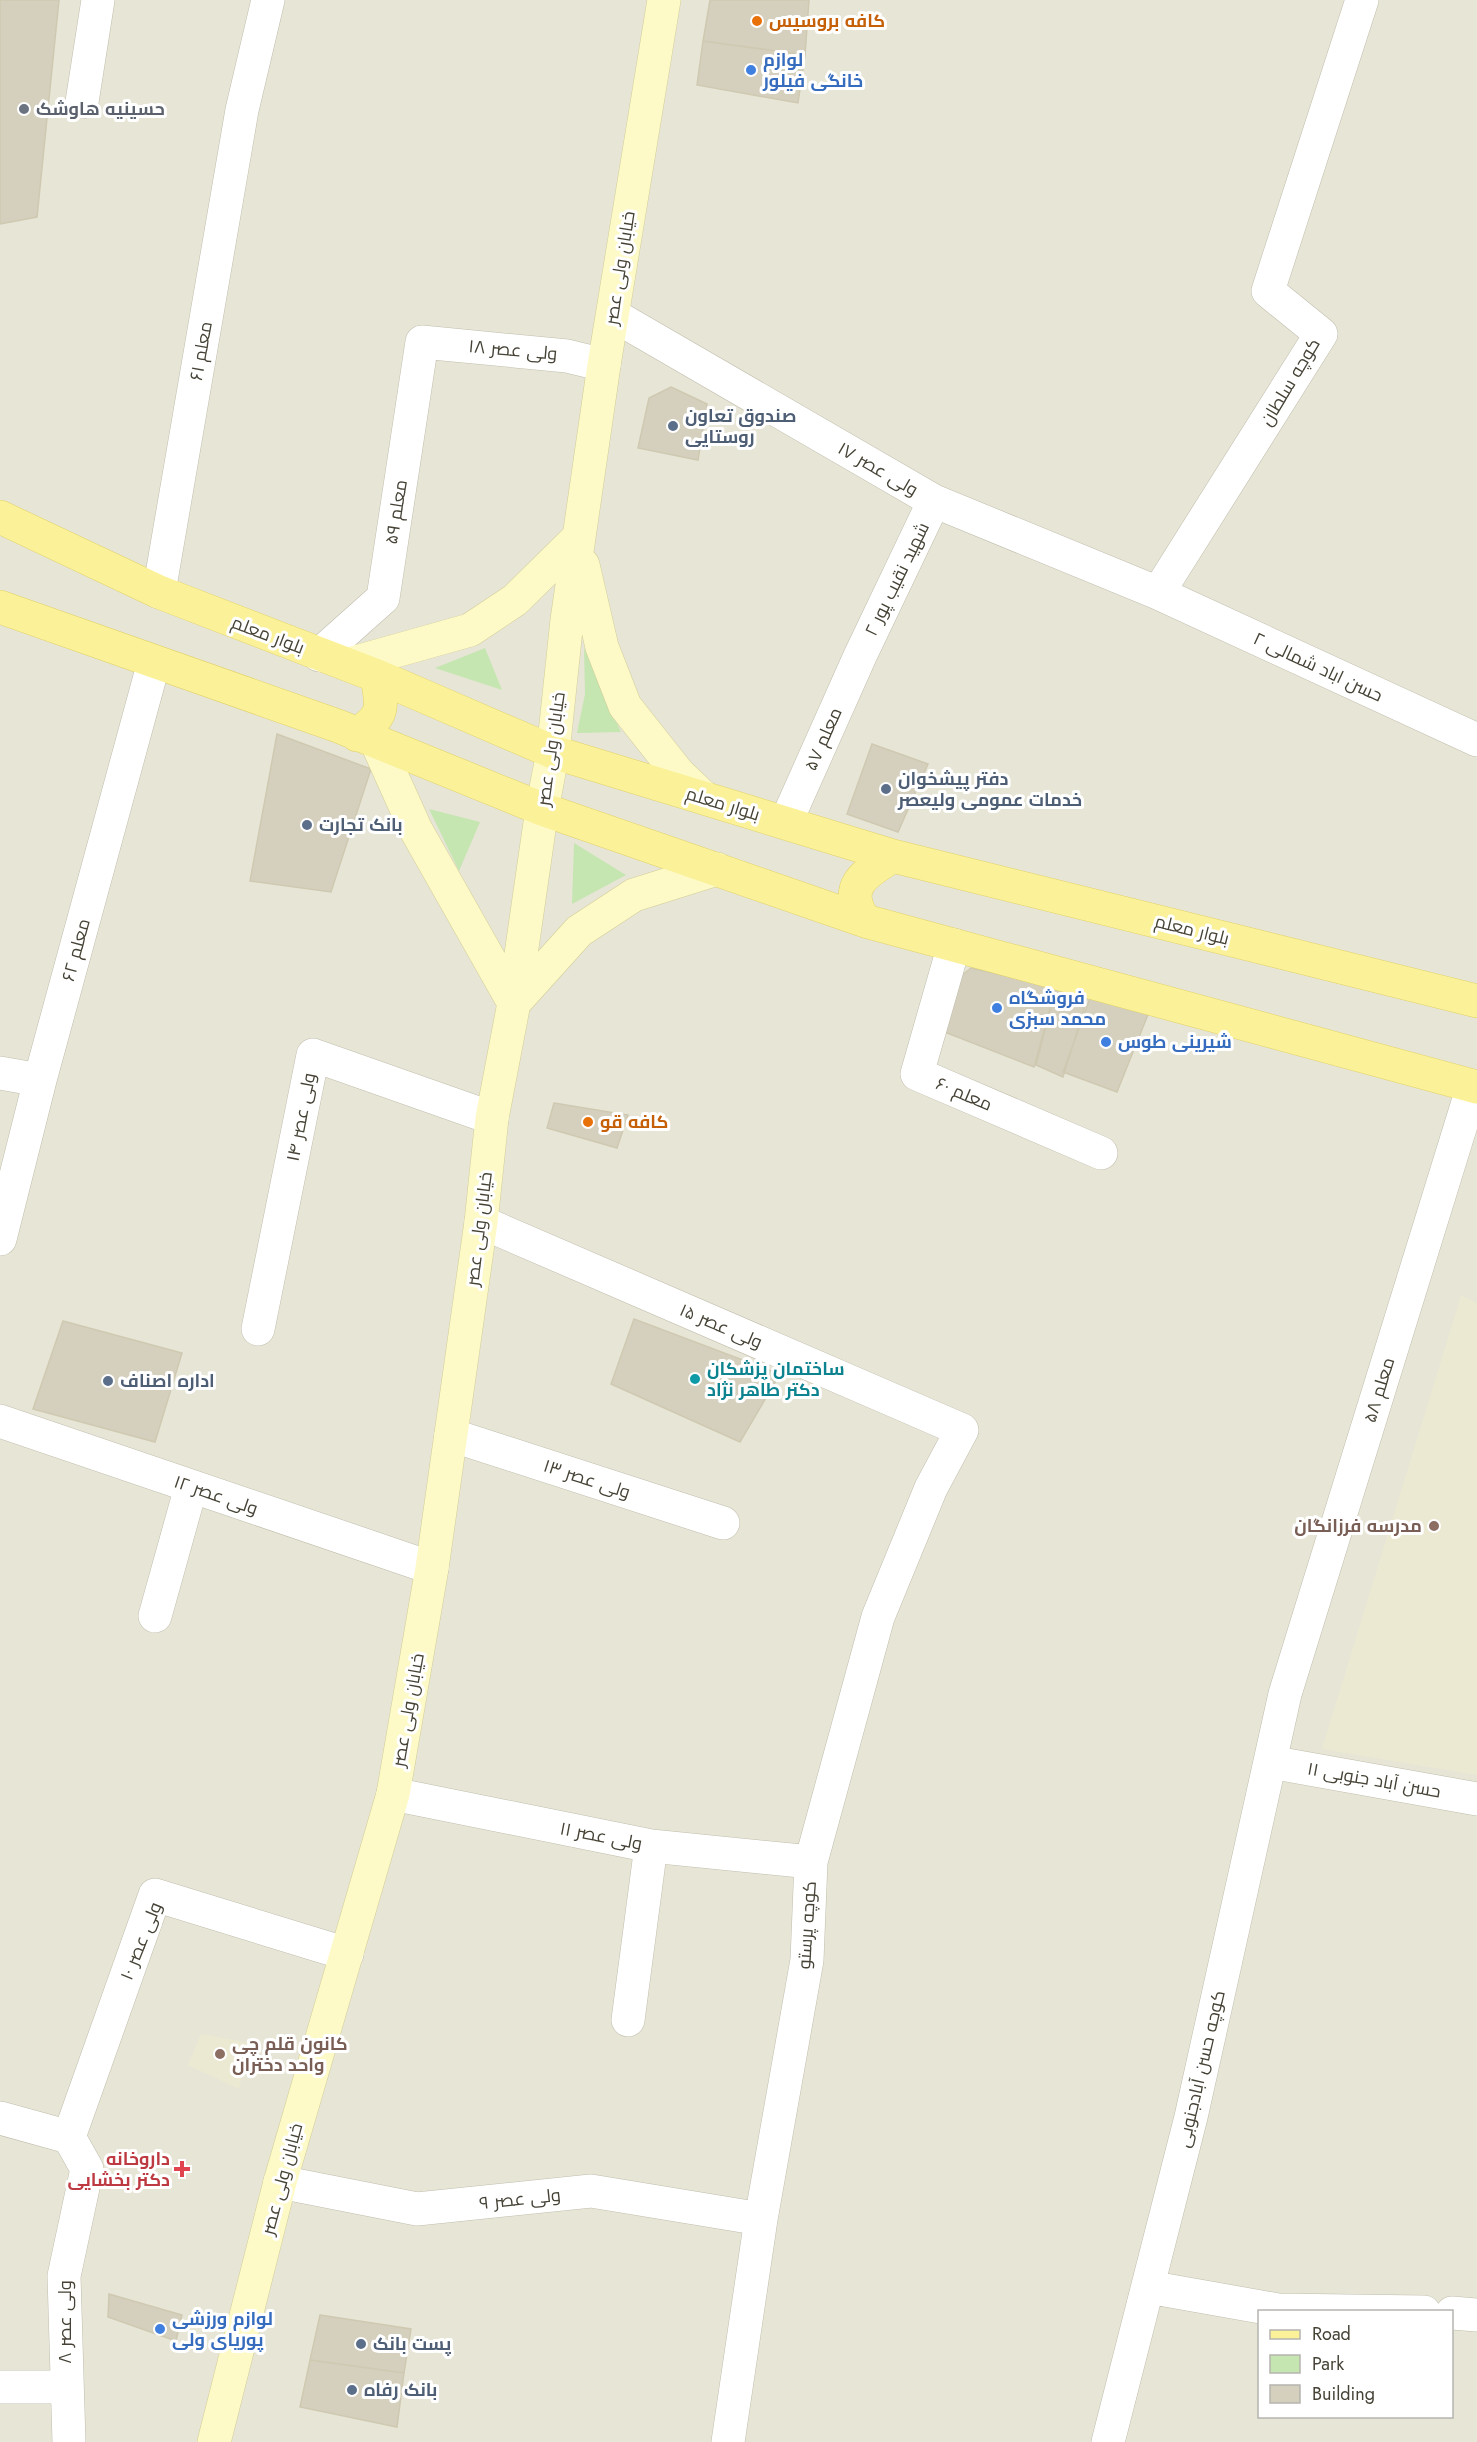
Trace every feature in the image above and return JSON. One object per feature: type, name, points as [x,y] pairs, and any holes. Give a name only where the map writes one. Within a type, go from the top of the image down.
[{"type":"main road","name":"خیابان ولی عصر","points":[[214,2442],[280,2182],[393,1794],[432,1569],[481,1222],[492,1118],[514,1003],[542,809],[553,752],[567,620],[604,365],[664,0]]},
{"type":"main road","name":"بلوار معلم","points":[[0,517],[159,592],[348,665],[553,752],[893,856],[1477,1001]]},
{"type":"main road","points":[[367,738],[382,708],[348,665],[470,630],[515,600],[577,539],[602,647],[625,706],[678,773],[703,797]]},
{"type":"main road","points":[[0,607],[367,738],[542,809],[866,921],[1475,1086]]},
{"type":"main road","points":[[367,738],[514,1003],[579,931],[634,895],[717,869]]},
{"type":"main road","points":[[866,921],[857,909],[855,895],[859,881],[868,871],[893,856]]},
{"type":"street","points":[[82,102],[98,0]]},
{"type":"street","name":"معلم ۶۱","points":[[159,592],[243,110],[268,0]]},
{"type":"street","name":"کوچه سلطان","points":[[1158,593],[1321,334],[1268,291],[1362,0]]},
{"type":"street","name":"ولی عصر ۱۷","points":[[613,315],[934,501],[1158,593]]},
{"type":"street","name":"ولی عصر ۱۸","points":[[422,342],[567,356],[604,365]]},
{"type":"street","name":"معلم ۵۹","points":[[348,665],[383,597],[422,342]]},
{"type":"street","name":"شهید نقیب پور ۲","points":[[860,656],[934,501]]},
{"type":"street","name":"حسن اباد شمالی ۲","points":[[1158,593],[1477,741]]},
{"type":"street","name":"معلم ۵۷","points":[[786,822],[860,656]]},
{"type":"street","name":"معلم ۶۲","points":[[0,1239],[40,1080],[154,662]]},
{"type":"street","name":"معلم ۶۰","points":[[954,945],[917,1074],[1101,1153]]},
{"type":"street","name":"ولی عصر ۱۴","points":[[258,1329],[313,1055],[492,1118]]},
{"type":"street","points":[[0,1073],[40,1080]]},
{"type":"street","name":"معلم ۵۸","points":[[1285,1694],[1475,1086]]},
{"type":"street","name":"ولی عصر ۱۵","points":[[481,1222],[962,1430]]},
{"type":"street","name":"ولی عصر ۱۲","points":[[0,1421],[432,1569]]},
{"type":"street","name":"کوچه پرستو","points":[[728,2442],[761,2219],[807,1960],[811,1862],[879,1617],[931,1488],[962,1430]]},
{"type":"street","name":"ولی عصر ۱۳","points":[[451,1435],[723,1523]]},
{"type":"street","points":[[155,1616],[191,1486]]},
{"type":"street","name":"کوچه حسن آبادجنوبی","points":[[1108,2442],[1191,2117],[1285,1694]]},
{"type":"street","name":"حسن آباد جنوبی ۱۱","points":[[1270,1762],[1477,1799]]},
{"type":"street","name":"ولی عصر ۱۱","points":[[393,1794],[651,1845],[811,1862]]},
{"type":"street","points":[[628,2020],[651,1845]]},
{"type":"street","name":"ولی عصر ۱۰","points":[[69,2137],[155,1895],[347,1954]]},
{"type":"street","points":[[0,2118],[69,2137]]},
{"type":"street","name":"ولی عصر ۸","points":[[69,2137],[87,2169],[64,2276],[65,2387],[69,2442]]},
{"type":"street","name":"ولی عصر ۹","points":[[280,2182],[417,2209],[591,2191],[761,2219]]},
{"type":"street","points":[[1148,2287],[1278,2310]]},
{"type":"street","points":[[1453,2313],[1477,2314]]},
{"type":"street","points":[[0,2387],[65,2387]]},
{"type":"shaded area","points":[[0,0],[1477,0],[1477,2442],[0,2442]]},
{"type":"shaded area","name":"مدرسه فرزانگان","points":[[1461,1296],[1477,1303],[1477,1775],[1322,1749]]},
{"type":"shaded area","name":"کانون قلم چی واحد دختران","points":[[201,2034],[249,2043],[239,2089],[188,2065]]},
{"type":"green space","points":[[485,648],[502,690],[435,668]]},
{"type":"green space","points":[[584,648],[621,732],[577,733],[585,694]]},
{"type":"green space","points":[[429,809],[480,822],[459,871]]},
{"type":"green space","points":[[574,843],[626,875],[572,904]]},
{"type":"building","name":"حسینیه هاوشک","points":[[0,0],[59,0],[37,217],[0,224]]},
{"type":"building","name":"کافه بروسیس","points":[[710,0],[809,0],[805,55],[703,41]]},
{"type":"building","name":"لوازم خانگی فیلور","points":[[703,41],[805,55],[798,103],[697,85]]},
{"type":"building","name":"صندوق تعاون روستایی","points":[[671,387],[707,404],[698,460],[638,448],[649,398]]},
{"type":"building","name":"بانک تجارت","points":[[277,734],[371,769],[331,892],[250,881]]},
{"type":"building","name":"دفتر پیشخوان خدمات عمومی ولیعصر","points":[[872,744],[928,764],[898,832],[847,814]]},
{"type":"building","name":"فروشگاه محمد سبزی","points":[[971,968],[1056,987],[1034,1067],[937,1029],[951,984]]},
{"type":"building","points":[[1056,987],[1088,996],[1063,1077],[1036,1065]]},
{"type":"building","name":"شیرینی طوس","points":[[1090,998],[1149,1012],[1117,1092],[1063,1072]]},
{"type":"building","name":"کافه قو","points":[[554,1103],[628,1115],[617,1148],[547,1128]]},
{"type":"building","name":"ساختمان پزشکان دکتر طاهر نژاد","points":[[634,1319],[780,1374],[740,1442],[611,1384]]},
{"type":"building","name":"اداره اصناف","points":[[63,1321],[182,1353],[155,1442],[33,1409]]},
{"type":"building","name":"لوازم ورزشی پوریای ولی","points":[[109,2294],[182,2315],[176,2341],[108,2317]]},
{"type":"building","name":"پست بانک","points":[[320,2315],[411,2329],[404,2373],[310,2360]]},
{"type":"building","name":"بانک رفاه","points":[[310,2360],[404,2373],[397,2427],[300,2407]]},
{"type":"place","name":"کافه بروسیس","points":[[757,21]]},
{"type":"place","name":"لوازم خانگی فیلور","points":[[751,70]]},
{"type":"place","name":"حسینیه هاوشک","points":[[24,109]]},
{"type":"place","name":"صندوق تعاون روستایی","points":[[673,426]]},
{"type":"place","name":"دفتر پیشخوان خدمات عمومی ولیعصر","points":[[886,789]]},
{"type":"place","name":"بانک تجارت","points":[[307,825]]},
{"type":"place","name":"فروشگاه محمد سبزی","points":[[997,1008]]},
{"type":"place","name":"شیرینی طوس","points":[[1106,1042]]},
{"type":"place","name":"کافه قو","points":[[588,1122]]},
{"type":"place","name":"ساختمان پزشکان دکتر طاهر نژاد","points":[[695,1379]]},
{"type":"place","name":"اداره اصناف","points":[[108,1381]]},
{"type":"place","name":"مدرسه فرزانگان","points":[[1434,1526]]},
{"type":"place","name":"کانون قلم چی واحد دختران","points":[[220,2054]]},
{"type":"place","name":"داروخانه دکتر بخشایی","points":[[182,2169]]},
{"type":"place","name":"لوازم ورزشی پوریای ولی","points":[[160,2329]]},
{"type":"place","name":"پست بانک","points":[[361,2344]]},
{"type":"place","name":"بانک رفاه","points":[[352,2390]]}]
